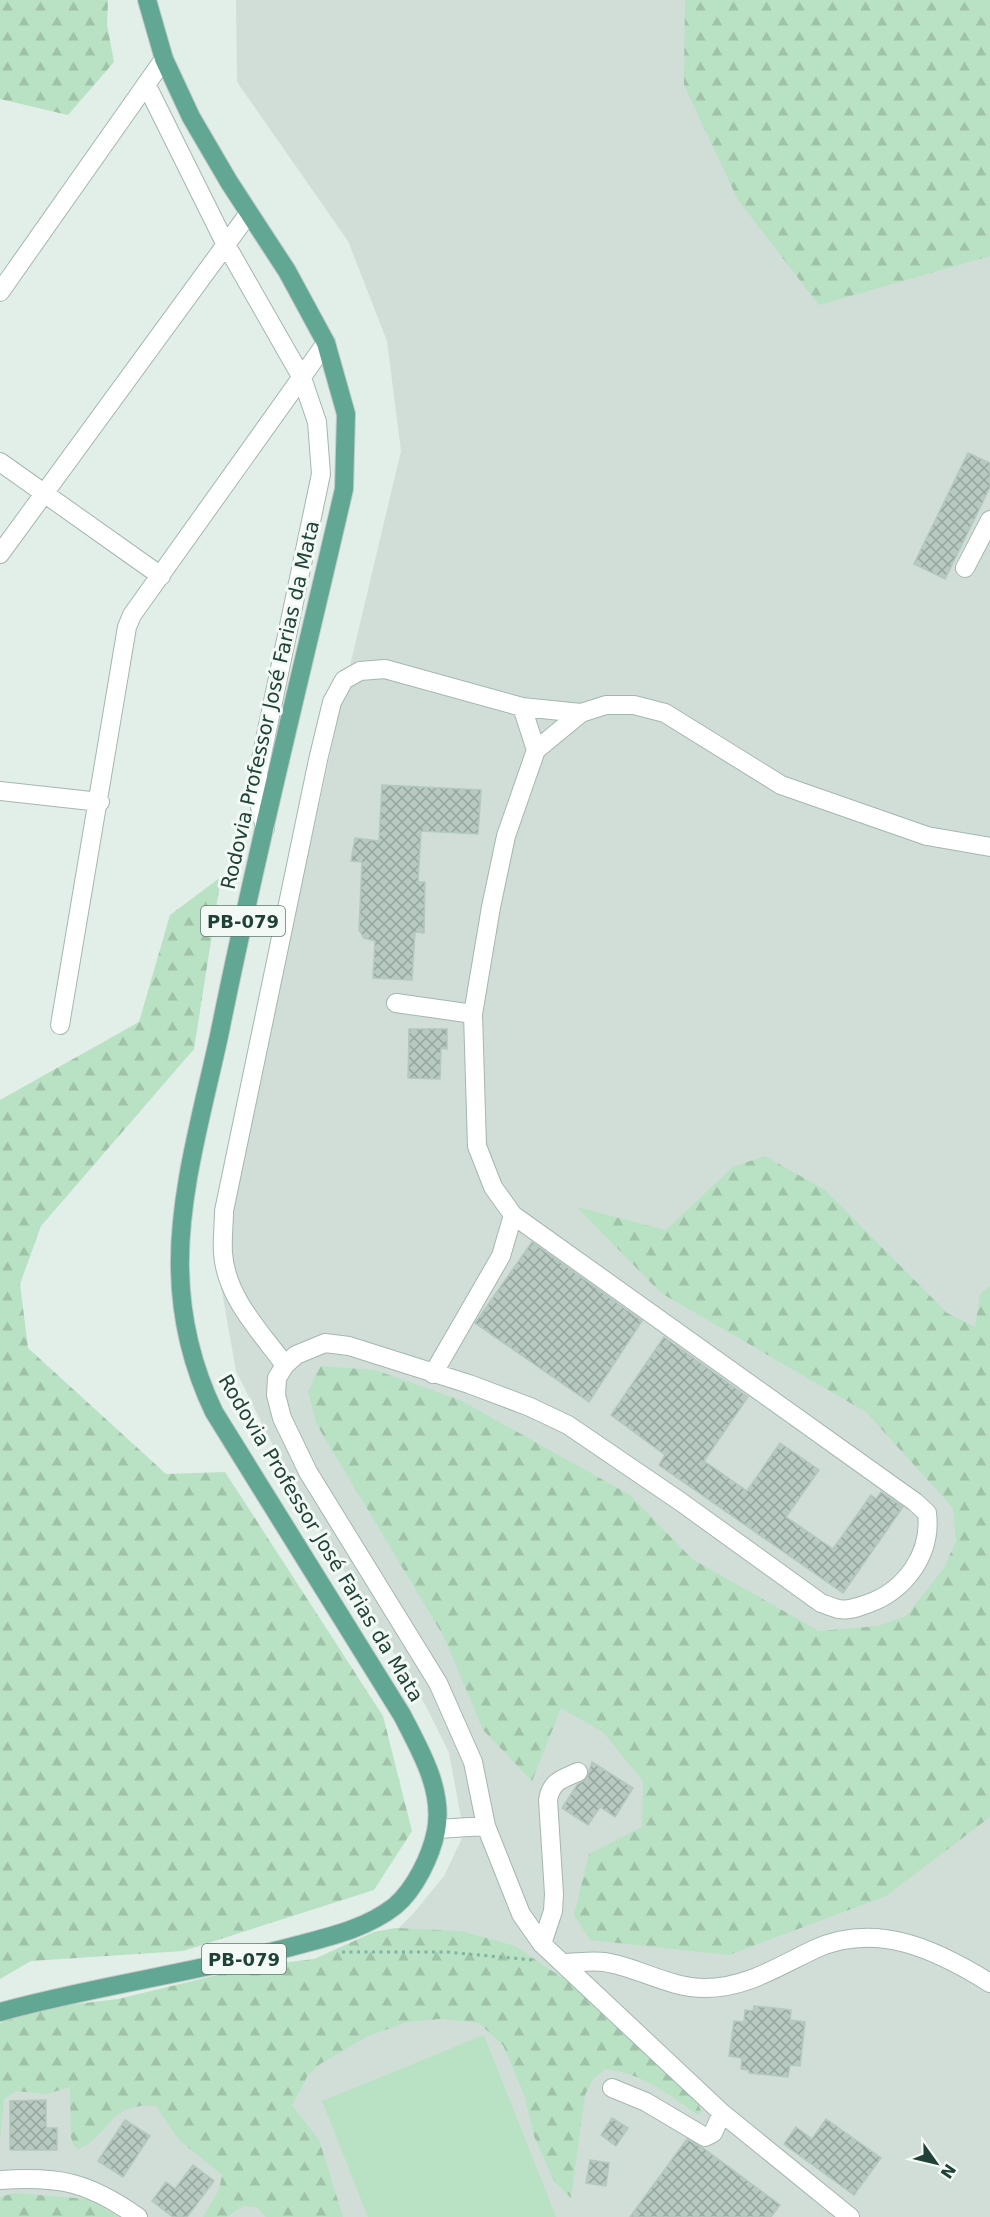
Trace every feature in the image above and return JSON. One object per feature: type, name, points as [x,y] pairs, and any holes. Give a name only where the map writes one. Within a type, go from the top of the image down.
[{"type":"main road","name":"Rodovia Professor José Farias da Mata","points":[[147,0],[164,59],[192,117],[249,213],[287,271],[326,343],[346,414],[344,489],[233,965],[183,1224],[180,1268],[188,1344],[198,1378],[214,1412],[402,1715],[418,1746],[436,1796],[437,1829]]},
{"type":"main road","name":"PB-079","points":[[0,2012],[50,1999],[274,1952],[357,1927],[377,1918],[405,1895],[430,1853],[437,1829]]},
{"type":"street","points":[[0,292],[164,59]]},
{"type":"street","points":[[147,86],[225,243],[302,378],[317,422],[321,474],[258,773],[258,798],[265,828]]},
{"type":"street","points":[[0,554],[249,213]]},
{"type":"street","points":[[60,1025],[100,802],[127,627],[132,615],[326,343]]},
{"type":"street","points":[[0,462],[161,576]]},
{"type":"street","points":[[965,568],[990,520]]},
{"type":"street","points":[[285,1365],[235,1298],[228,1281],[223,1252],[224,1211],[332,702],[345,680],[360,670],[385,669],[522,708],[581,713]]},
{"type":"street","points":[[850,2217],[722,2113],[542,1944],[521,1914],[486,1826],[473,1762],[442,1692],[308,1472],[282,1418],[276,1395],[277,1378],[285,1365],[296,1355],[325,1343],[349,1346],[530,1407],[568,1425],[681,1502],[821,1603],[839,1609],[854,1609],[878,1600],[910,1575],[925,1550],[929,1529],[927,1513],[915,1502],[513,1215],[492,1187],[477,1146],[473,1014],[490,907],[506,836],[536,750],[581,713],[606,705],[634,705],[665,713],[781,785],[927,836],[990,847]]},
{"type":"street","points":[[522,708],[536,750]]},
{"type":"street","points":[[0,791],[100,802]]},
{"type":"street","points":[[396,1003],[473,1014]]},
{"type":"street","points":[[433,1374],[501,1256],[513,1215]]},
{"type":"street","points":[[542,1944],[553,1911],[554,1894],[549,1789],[556,1781],[578,1772]]},
{"type":"street","points":[[437,1829],[486,1826]]},
{"type":"street","points":[[563,1963],[602,1961],[666,1982],[704,1988],[738,1984],[766,1974],[817,1948],[844,1940],[871,1937],[904,1941],[950,1958],[990,1983]]},
{"type":"street","points":[[612,2088],[646,2102],[705,2137],[713,2133],[722,2113]]},
{"type":"street","points":[[0,2180],[47,2178],[75,2182],[96,2190],[138,2217]]},
{"type":"path","points":[[332,1952],[446,1952],[563,1963]]},
{"type":"shaded area","points":[[236,0],[990,0],[990,2217],[0,2217],[0,2043],[369,1957],[413,1914],[444,1876],[464,1834],[449,1753],[427,1708],[293,1486],[236,1371],[222,1292],[234,1181],[343,695],[401,451],[387,341],[348,241],[237,82]]},
{"type":"green space","points":[[0,0],[108,0],[107,25],[114,62],[68,115],[0,99]]},
{"type":"green space","points":[[685,0],[990,0],[990,256],[819,305],[738,200],[684,85]]},
{"type":"green space","points":[[221,877],[194,1049],[41,1226],[20,1284],[28,1348],[166,1474],[225,1472],[383,1716],[412,1831],[374,1890],[183,1951],[31,1961],[0,1979],[0,1100],[139,1022],[170,915]]},
{"type":"green space","points":[[765,1156],[825,1190],[947,1313],[975,1327],[980,1294],[990,1286],[990,1817],[886,1896],[729,1955],[590,1940],[574,1915],[589,1854],[642,1827],[643,1781],[603,1732],[561,1708],[532,1781],[483,1730],[444,1637],[317,1425],[308,1392],[320,1366],[375,1370],[460,1400],[630,1495],[692,1559],[819,1631],[878,1626],[906,1616],[944,1568],[956,1541],[953,1508],[866,1412],[661,1293],[577,1207],[666,1230],[733,1167]]},
{"type":"green space","points":[[395,1928],[461,1931],[515,1946],[579,1989],[609,2021],[665,2066],[698,2104],[701,2111],[698,2115],[643,2080],[605,2069],[593,2079],[585,2095],[571,2198],[554,2181],[534,2136],[525,2097],[503,2045],[479,2023],[440,2019],[407,2022],[366,2037],[320,2064],[308,2075],[292,2105],[319,2140],[343,2217],[266,2217],[257,2207],[243,2206],[227,2217],[203,2217],[219,2190],[222,2175],[179,2140],[156,2106],[140,2106],[120,2113],[99,2135],[79,2149],[73,2145],[71,2137],[70,2087],[47,2094],[16,2091],[4,2099],[0,2140],[0,2023],[29,2013],[68,2005],[118,1999],[250,1967],[314,1959],[374,1932]]},
{"type":"green space","points":[[484,2035],[556,2217],[368,2217],[322,2101]]},
{"type":"green space","points":[[15,2193],[87,2199],[119,2217],[0,2217],[0,2197]]},
{"type":"building","points":[[968,453],[990,463],[990,487],[945,579],[914,564]]},
{"type":"building","points":[[382,785],[481,790],[478,834],[421,831],[418,882],[425,882],[424,933],[415,932],[412,980],[373,978],[375,941],[364,938],[359,930],[362,862],[351,861],[355,838],[379,841]]},
{"type":"building","points":[[409,1029],[447,1029],[447,1049],[441,1048],[440,1079],[408,1078]]},
{"type":"building","points":[[532,1242],[642,1321],[589,1402],[475,1323]]},
{"type":"building","points":[[664,1337],[748,1397],[704,1461],[747,1491],[780,1443],[819,1470],[786,1517],[833,1549],[871,1495],[876,1499],[881,1492],[903,1507],[843,1593],[659,1465],[665,1455],[611,1415]]},
{"type":"building","points":[[592,1762],[633,1788],[615,1817],[600,1807],[588,1825],[562,1808],[577,1785],[587,1778]]},
{"type":"building","points":[[754,2006],[791,2010],[790,2020],[805,2022],[800,2066],[790,2065],[788,2077],[749,2073],[749,2070],[741,2069],[742,2058],[729,2056],[734,2021],[744,2022],[745,2010],[753,2011]]},
{"type":"building","points":[[46,2100],[46,2128],[57,2128],[57,2150],[10,2150],[10,2101]]},
{"type":"building","points":[[612,2118],[628,2128],[616,2146],[601,2135]]},
{"type":"building","points":[[826,2119],[881,2158],[854,2195],[784,2144],[796,2127],[812,2139]]},
{"type":"building","points":[[125,2120],[150,2136],[123,2177],[98,2161]]},
{"type":"building","points":[[687,2139],[703,2148],[780,2205],[771,2217],[630,2217]]},
{"type":"building","points":[[590,2160],[609,2163],[606,2186],[586,2183]]},
{"type":"building","points":[[193,2165],[214,2181],[187,2217],[173,2217],[152,2201],[166,2182],[175,2189]]}]
